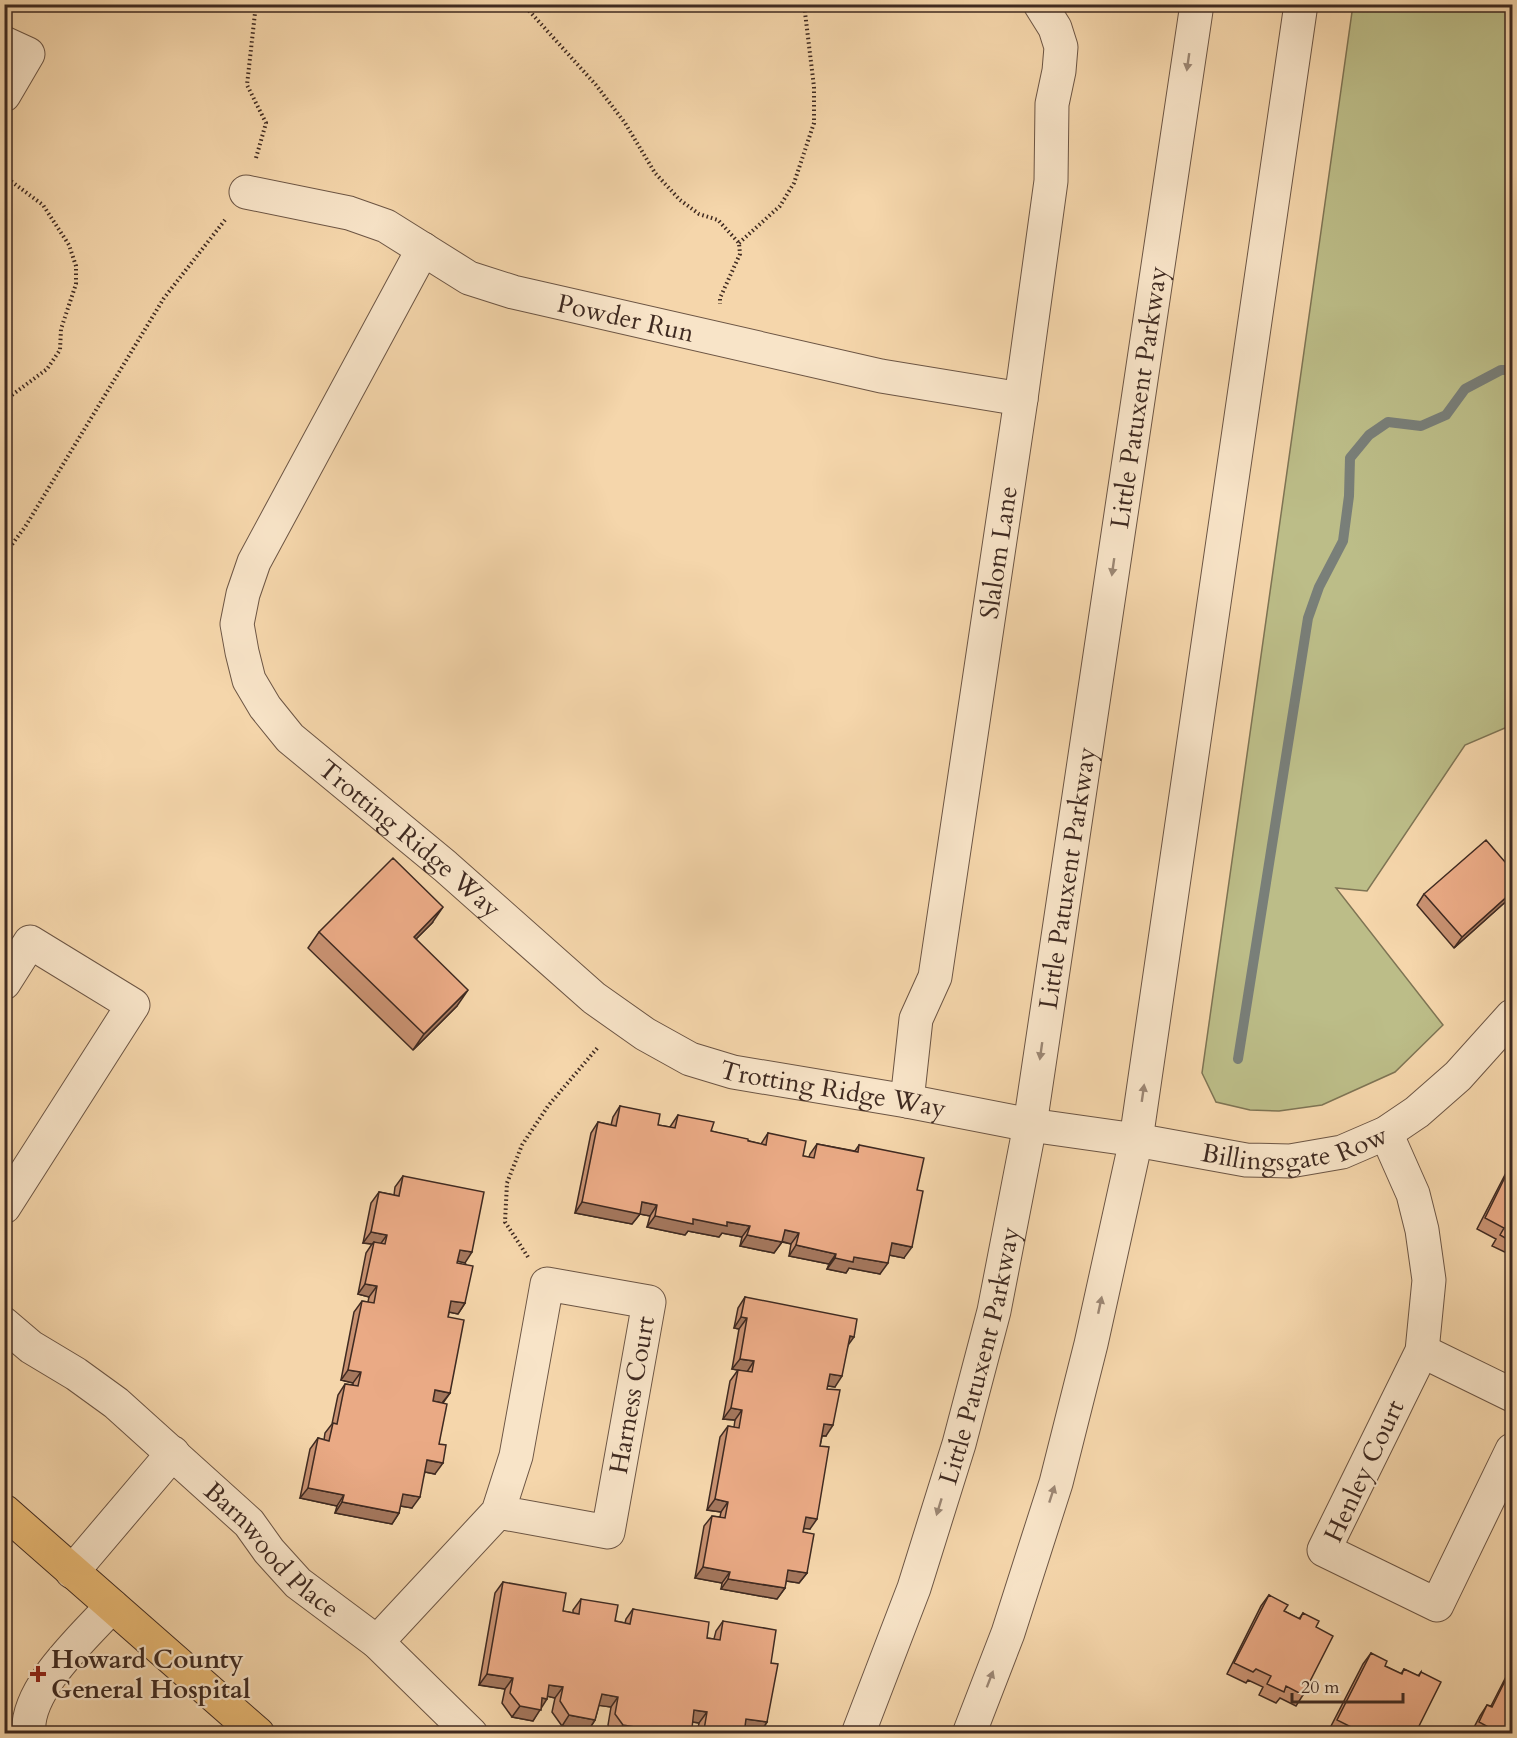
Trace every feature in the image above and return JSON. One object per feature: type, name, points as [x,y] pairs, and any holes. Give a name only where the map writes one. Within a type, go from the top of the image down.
[{"type":"main road","points":[[4,1511],[251,1730]]},
{"type":"street","name":"Slalom Lane","points":[[907,1101],[916,1019],[934,977],[1021,399],[1050,181],[1052,104],[1061,48],[1055,28],[1040,4]]},
{"type":"street","name":"Little Patuxent Parkway","points":[[858,1734],[914,1588],[959,1443],[994,1311],[1030,1125],[1197,4]]},
{"type":"street","points":[[969,1734],[1008,1633],[1056,1483],[1091,1344],[1136,1140],[1301,4]]},
{"type":"street","points":[[4,43],[28,54],[4,95]]},
{"type":"street","name":"Powder Run","points":[[246,192],[349,213],[386,226],[469,278],[513,292],[881,376],[1021,399]]},
{"type":"street","name":"Trotting Ridge Way","points":[[423,249],[254,562],[243,594],[237,624],[249,680],[265,707],[290,738],[445,866],[594,998],[645,1034],[690,1059],[733,1072],[907,1101],[1030,1125]]},
{"type":"street","points":[[4,983],[30,942],[133,1005],[4,1207]]},
{"type":"street","name":"Billingsgate Row","points":[[1030,1125],[1136,1140],[1246,1161],[1290,1161],[1342,1152],[1386,1133],[1417,1112],[1458,1076],[1512,1016]]},
{"type":"street","name":"Henley Court","points":[[1386,1133],[1413,1194],[1422,1230],[1429,1280],[1422,1351],[1324,1550],[1437,1605],[1512,1450]]},
{"type":"street","points":[[377,1642],[498,1512],[516,1456],[547,1284]]},
{"type":"street","name":"Harness Court","points":[[498,1512],[608,1532],[649,1302],[547,1284]]},
{"type":"street","name":"Barnwood Place","points":[[4,1324],[31,1347],[76,1374],[116,1403],[173,1453],[249,1523],[269,1551],[298,1583],[377,1642],[471,1734]]},
{"type":"street","points":[[1422,1351],[1512,1395]]},
{"type":"street","points":[[72,1572],[173,1453]]},
{"type":"street","points":[[29,1734],[31,1710],[45,1680],[112,1606]]},
{"type":"path","points":[[4,555],[25,527],[164,298],[246,192],[266,123],[247,85],[256,4]]},
{"type":"path","points":[[523,4],[596,86],[625,123],[655,173],[680,200],[699,214],[718,220],[739,243],[740,254],[720,298],[716,339]]},
{"type":"path","points":[[739,243],[780,206],[794,183],[814,123],[814,87],[804,4]]},
{"type":"path","points":[[1503,4],[1512,11]]},
{"type":"path","points":[[4,176],[43,204],[69,245],[76,266],[76,284],[61,329],[60,350],[47,369],[12,395],[4,397]]},
{"type":"path","points":[[547,1284],[505,1222],[507,1183],[522,1145],[548,1106],[591,1054],[624,1019]]},
{"type":"green space","points":[[1353,5],[1512,5],[1512,725],[1465,745],[1367,891],[1336,888],[1443,1025],[1395,1072],[1322,1105],[1279,1111],[1250,1110],[1216,1102],[1202,1073]]},
{"type":"building","points":[[1486,840],[1512,870],[1512,892],[1462,937],[1424,894]]},
{"type":"building","points":[[393,858],[443,907],[414,937],[468,990],[424,1034],[319,932]]},
{"type":"building","points":[[620,1106],[660,1114],[658,1125],[675,1128],[678,1115],[714,1122],[711,1131],[766,1145],[768,1133],[806,1141],[803,1156],[814,1158],[817,1144],[858,1152],[859,1145],[924,1158],[917,1190],[923,1191],[912,1247],[892,1243],[888,1263],[854,1257],[853,1262],[835,1258],[836,1254],[796,1245],[799,1233],[785,1230],[782,1242],[747,1235],[750,1226],[727,1222],[727,1226],[693,1219],[693,1224],[655,1216],[657,1205],[642,1202],[640,1214],[582,1202],[598,1122],[616,1126]]},
{"type":"building","points":[[1512,1163],[1512,1242],[1500,1235],[1504,1228],[1485,1218]]},
{"type":"building","points":[[403,1176],[484,1192],[472,1252],[460,1250],[457,1263],[473,1266],[465,1303],[451,1301],[448,1317],[464,1320],[450,1393],[435,1390],[433,1401],[447,1404],[439,1444],[446,1445],[443,1463],[427,1460],[420,1497],[403,1494],[399,1513],[342,1502],[344,1495],[308,1488],[318,1438],[329,1441],[333,1423],[337,1424],[345,1384],[358,1386],[361,1372],[348,1370],[362,1301],[374,1303],[377,1286],[365,1284],[374,1242],[385,1244],[387,1235],[371,1232],[379,1192],[399,1196]]},
{"type":"building","points":[[745,1297],[857,1319],[854,1337],[850,1336],[842,1376],[830,1374],[827,1389],[840,1390],[833,1425],[824,1424],[820,1446],[829,1447],[817,1519],[806,1517],[803,1532],[814,1534],[807,1573],[788,1570],[785,1588],[728,1579],[730,1572],[703,1567],[712,1516],[725,1518],[728,1502],[715,1499],[728,1426],[739,1428],[742,1410],[731,1408],[738,1370],[752,1372],[754,1361],[740,1359],[747,1318],[741,1317]]},
{"type":"building","points":[[503,1582],[566,1593],[563,1611],[579,1614],[581,1599],[618,1605],[615,1621],[630,1624],[633,1609],[709,1622],[707,1638],[720,1640],[723,1621],[776,1630],[771,1663],[778,1664],[767,1722],[746,1719],[744,1734],[723,1734],[704,1730],[707,1712],[694,1710],[692,1728],[685,1727],[677,1734],[623,1725],[615,1714],[618,1697],[602,1694],[595,1720],[569,1715],[560,1701],[563,1687],[549,1685],[547,1699],[542,1698],[541,1710],[520,1706],[510,1693],[513,1678],[487,1674]]},
{"type":"building","points":[[1269,1595],[1288,1605],[1284,1611],[1300,1619],[1303,1613],[1319,1621],[1316,1627],[1333,1636],[1303,1695],[1286,1686],[1284,1692],[1267,1684],[1271,1676],[1256,1669],[1253,1672],[1234,1663]]},
{"type":"building","points":[[1371,1653],[1387,1661],[1385,1666],[1402,1674],[1404,1669],[1419,1676],[1421,1672],[1441,1682],[1415,1734],[1380,1734],[1373,1730],[1372,1734],[1365,1734],[1337,1720]]},
{"type":"building","points":[[1512,1667],[1512,1734],[1501,1734],[1479,1722],[1487,1705],[1492,1707]]},
{"type":"waterway","points":[[1238,1059],[1308,618],[1319,587],[1343,541],[1349,496],[1350,458],[1369,435],[1388,422],[1421,426],[1446,415],[1465,389],[1501,370],[1512,370]]},
{"type":"place","name":"Howard County General Hospital","points":[[38,1674]]}]
